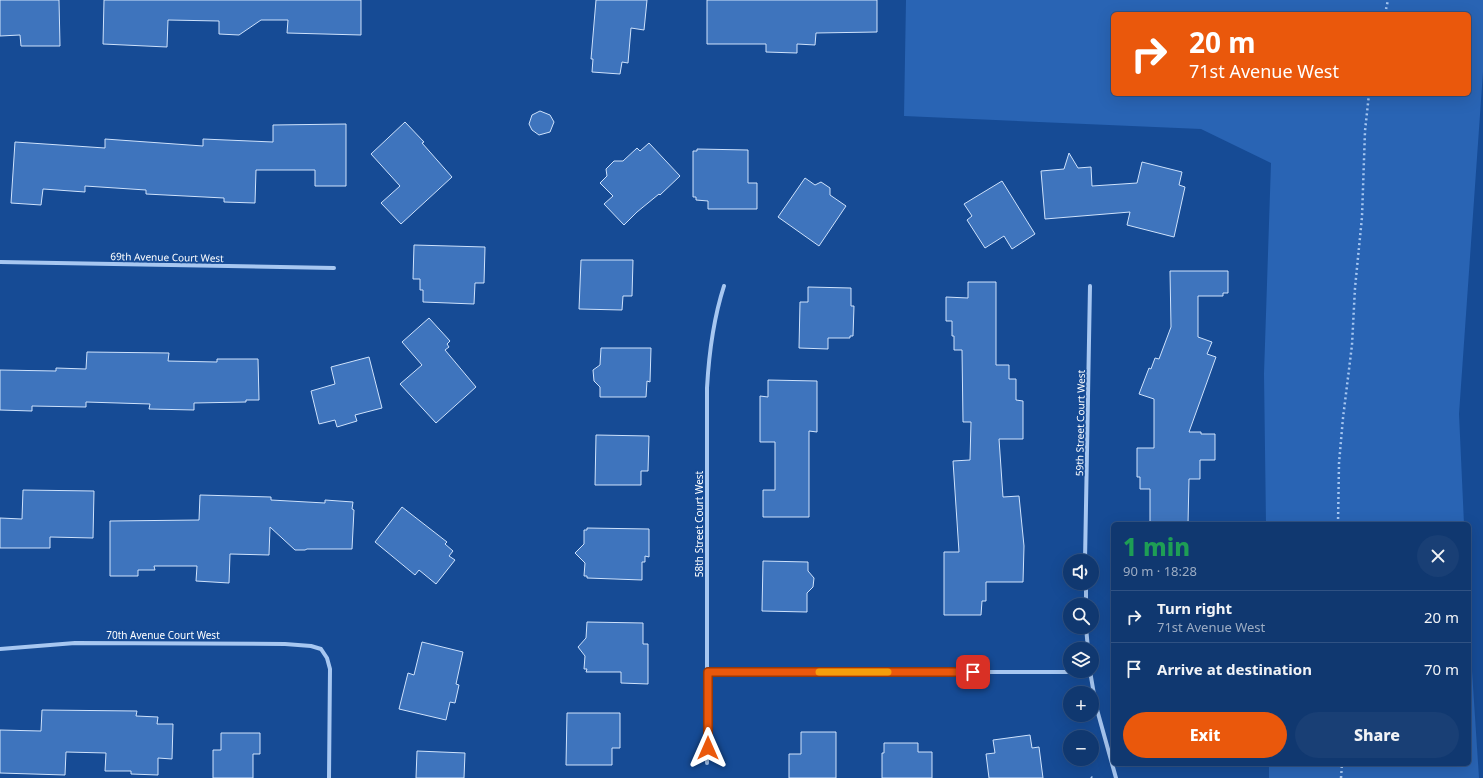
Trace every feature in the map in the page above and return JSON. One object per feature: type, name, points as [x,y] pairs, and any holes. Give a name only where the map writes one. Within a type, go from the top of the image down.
[{"type":"street","name":"69th Avenue Court West","points":[[0,262],[334,268]]},
{"type":"street","name":"58th Street Court West","points":[[707,763],[707,388],[712,333],[716,312],[724,286]]},
{"type":"street","name":"59th Street Court West","points":[[1086,554],[1090,286]]},
{"type":"street","name":"70th Avenue Court West","points":[[2,648],[74,643],[153,643],[285,644],[311,646],[321,649],[327,658],[330,669],[329,778]]},
{"type":"street","points":[[708,672],[1063,672]]},
{"type":"street","points":[[1091,678],[1096,706],[1111,760]]},
{"type":"street","points":[[1113,766],[1116,778]]},
{"type":"path","points":[[1385,12],[1388,0]]},
{"type":"path","points":[[1338,522],[1339,463],[1352,345],[1355,288],[1362,217],[1365,131],[1369,96]]},
{"type":"path","points":[[1341,778],[1342,766]]},
{"type":"shaded area","points":[[906,0],[1483,0],[1483,72],[1459,414],[1464,522],[1266,522],[1264,374],[1271,163],[1201,129],[904,116]]},
{"type":"shaded area","points":[[1471,656],[1479,778],[1269,778],[1269,766],[1471,766]]},
{"type":"building","points":[[0,0],[59,0],[60,46],[21,46],[20,35],[0,36]]},
{"type":"building","points":[[104,0],[361,0],[361,35],[287,33],[288,20],[261,20],[239,35],[219,34],[219,21],[168,20],[167,47],[103,44]]},
{"type":"building","points":[[596,0],[647,0],[644,30],[631,28],[628,63],[622,62],[620,74],[592,72],[593,59],[591,59]]},
{"type":"building","points":[[707,0],[877,0],[877,32],[816,33],[815,45],[797,44],[797,53],[766,52],[766,44],[707,44]]},
{"type":"building","points":[[540,111],[550,115],[554,122],[550,132],[539,135],[532,130],[529,124],[532,115]]},
{"type":"building","points":[[405,122],[424,142],[422,143],[452,177],[401,224],[381,203],[400,186],[371,154]]},
{"type":"building","points":[[346,124],[346,186],[315,186],[315,170],[256,170],[255,203],[224,202],[224,198],[146,194],[146,190],[85,186],[85,192],[43,189],[41,205],[11,203],[15,142],[105,148],[105,139],[203,146],[203,139],[273,142],[273,125]]},
{"type":"building","points":[[649,143],[680,176],[660,195],[659,194],[637,212],[624,225],[604,204],[613,196],[600,183],[607,176],[606,169],[614,161],[623,161],[637,148],[640,151]]},
{"type":"building","points":[[697,149],[748,150],[748,183],[757,183],[757,209],[708,209],[708,201],[696,200],[696,197],[693,197],[693,151],[697,151]]},
{"type":"building","points":[[1069,153],[1078,168],[1091,167],[1092,186],[1137,183],[1142,162],[1182,172],[1179,185],[1185,187],[1174,237],[1127,225],[1130,212],[1045,219],[1041,171],[1064,169]]},
{"type":"building","points":[[805,178],[815,185],[821,182],[830,188],[830,195],[846,206],[819,246],[778,217]]},
{"type":"building","points":[[1002,181],[1035,234],[1012,249],[1004,236],[985,248],[967,220],[972,216],[964,204]]},
{"type":"building","points":[[414,245],[485,247],[484,283],[475,283],[474,304],[423,302],[423,290],[420,290],[420,279],[413,279]]},
{"type":"building","points":[[581,260],[633,260],[632,296],[623,296],[622,310],[579,309]]},
{"type":"building","points":[[1170,271],[1228,271],[1228,293],[1223,293],[1223,296],[1198,296],[1198,337],[1212,342],[1207,354],[1216,357],[1189,432],[1215,434],[1215,460],[1200,460],[1200,479],[1189,479],[1188,522],[1150,522],[1150,489],[1140,489],[1140,477],[1137,477],[1137,448],[1154,448],[1154,399],[1139,394],[1149,368],[1151,369],[1155,358],[1159,359],[1171,327]]},
{"type":"building","points":[[968,282],[996,282],[996,365],[1009,365],[1009,379],[1016,379],[1016,400],[1023,401],[1023,439],[999,439],[1003,497],[1019,496],[1024,546],[1023,582],[986,582],[986,601],[982,601],[981,615],[944,615],[944,552],[959,552],[953,461],[970,460],[971,422],[963,422],[962,350],[954,350],[952,321],[946,321],[946,297],[968,298]]},
{"type":"building","points":[[808,287],[851,288],[851,306],[854,306],[853,336],[850,336],[850,338],[828,338],[828,349],[799,348],[800,302],[808,302]]},
{"type":"building","points":[[429,318],[450,341],[447,344],[449,347],[445,350],[476,387],[436,423],[400,384],[422,365],[402,342]]},
{"type":"building","points":[[601,348],[651,348],[650,382],[647,381],[646,397],[600,397],[600,387],[594,381],[593,370],[600,365]]},
{"type":"building","points":[[87,352],[169,353],[168,361],[217,362],[217,359],[258,359],[259,400],[246,400],[246,402],[194,403],[194,410],[149,409],[150,404],[86,402],[86,407],[32,406],[32,411],[0,410],[0,370],[56,371],[56,368],[86,369]]},
{"type":"building","points":[[369,357],[382,408],[355,415],[357,421],[337,427],[335,420],[319,424],[311,391],[335,384],[331,367]]},
{"type":"building","points":[[768,380],[817,381],[817,432],[809,431],[809,517],[763,517],[763,490],[775,490],[775,442],[760,442],[760,396],[768,397]]},
{"type":"building","points":[[596,435],[649,436],[648,471],[641,471],[641,485],[595,485]]},
{"type":"building","points":[[23,490],[94,491],[93,538],[50,537],[50,548],[0,548],[0,518],[22,519]]},
{"type":"building","points":[[200,495],[271,497],[271,500],[325,503],[325,500],[353,502],[352,549],[295,550],[270,527],[269,555],[230,554],[229,583],[196,581],[197,566],[154,566],[155,570],[138,570],[138,576],[110,576],[110,521],[199,520]]},
{"type":"building","points":[[402,507],[447,542],[445,544],[453,551],[449,556],[455,560],[436,584],[419,570],[415,575],[375,542]]},
{"type":"building","points":[[587,528],[649,529],[649,557],[645,556],[645,562],[642,562],[642,580],[587,578],[587,576],[584,576],[585,563],[575,553],[584,544],[584,530],[587,530]]},
{"type":"building","points":[[763,561],[808,562],[808,571],[814,578],[813,587],[807,593],[807,612],[762,611]]},
{"type":"building","points":[[587,622],[643,623],[643,644],[648,644],[648,684],[621,683],[621,672],[586,672],[587,669],[584,669],[585,656],[578,647],[586,638]]},
{"type":"building","points":[[422,642],[463,652],[456,684],[459,685],[455,703],[450,702],[446,720],[399,709],[408,673],[414,675]]},
{"type":"building","points":[[42,710],[137,711],[136,716],[158,717],[157,724],[173,724],[172,759],[158,758],[158,775],[131,774],[131,771],[105,771],[106,753],[66,752],[65,775],[0,773],[0,730],[41,731]]},
{"type":"building","points":[[567,713],[620,713],[620,748],[612,748],[612,765],[566,765]]},
{"type":"building","points":[[801,732],[836,732],[836,778],[789,778],[789,754],[801,754]]},
{"type":"building","points":[[221,733],[260,733],[260,754],[253,754],[253,778],[213,778],[213,750],[221,750]]},
{"type":"building","points":[[1030,735],[1032,748],[1039,747],[1043,778],[989,778],[986,754],[995,753],[993,740]]},
{"type":"building","points":[[884,743],[918,743],[918,752],[932,752],[932,778],[882,778],[882,753],[884,753]]},
{"type":"building","points":[[417,751],[465,753],[464,778],[416,778]]},
{"type":"slow traffic","points":[[819,672],[888,672]]},
{"type":"route","points":[[708,748],[708,672],[973,672]]}]
